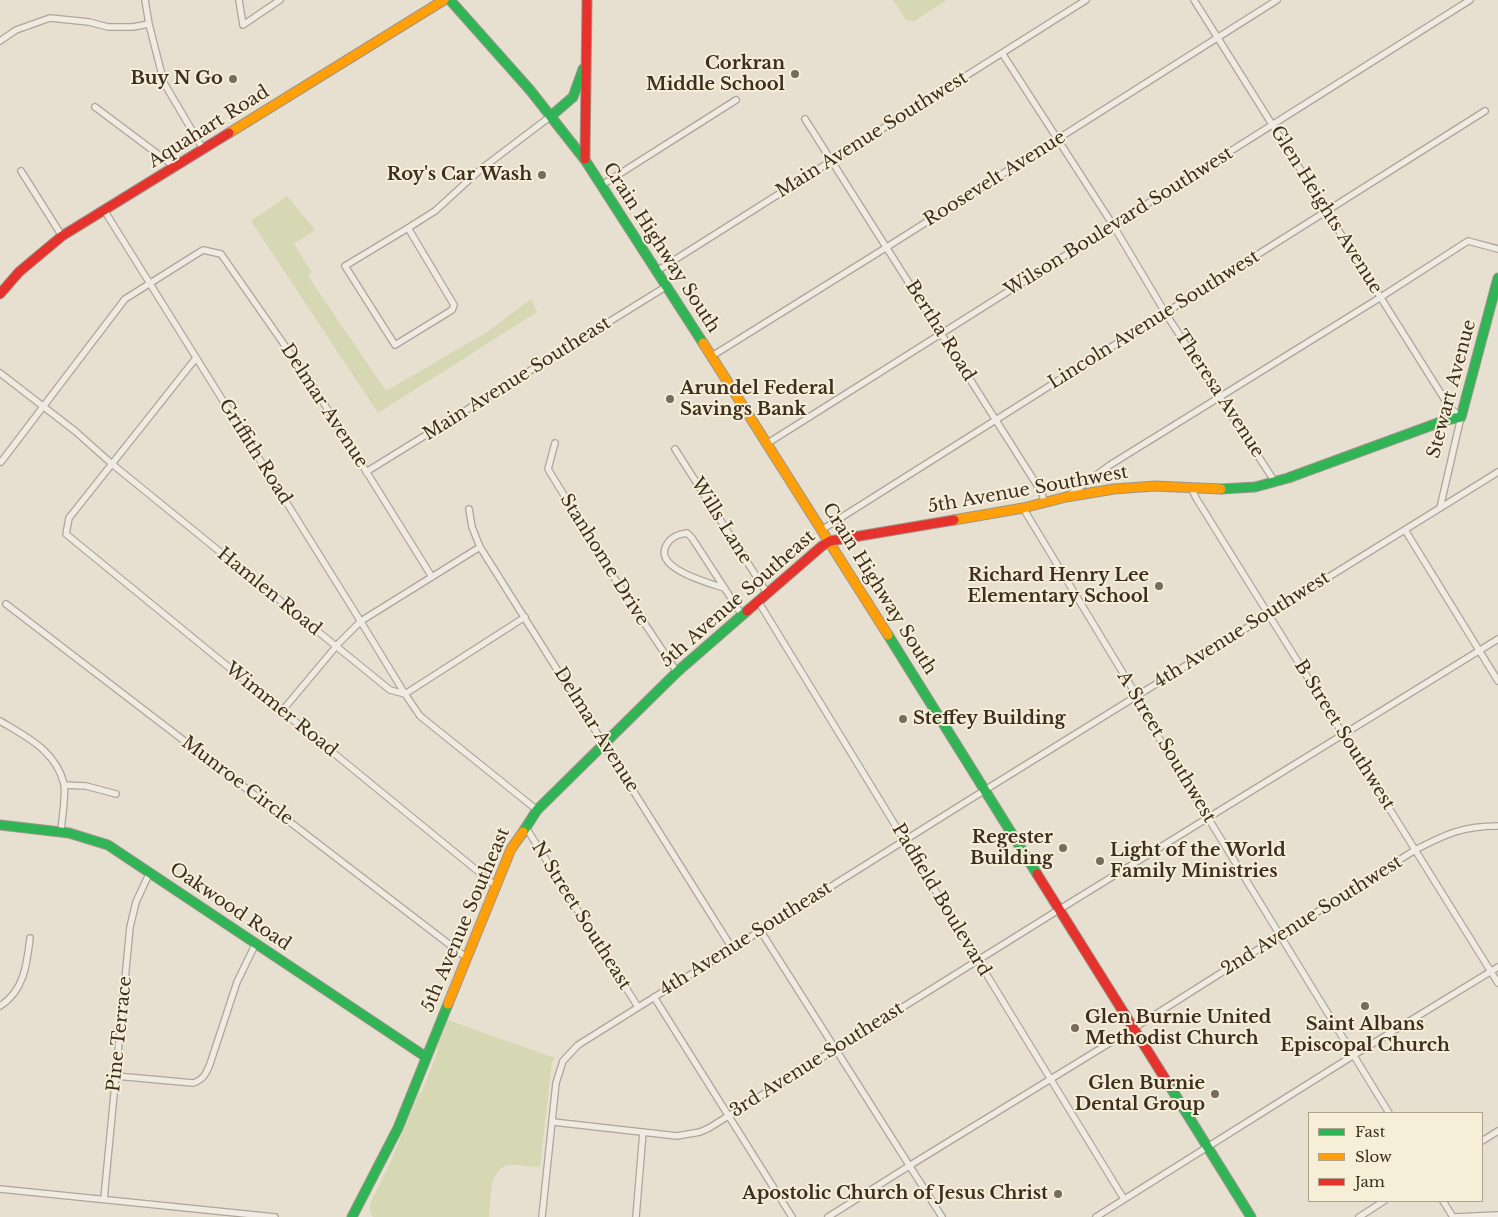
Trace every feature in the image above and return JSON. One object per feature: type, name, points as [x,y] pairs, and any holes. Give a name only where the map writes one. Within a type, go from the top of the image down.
[{"type":"street","points":[[144,0],[148,24],[164,83],[203,150]]},
{"type":"street","points":[[239,0],[243,25],[280,0]]},
{"type":"street","name":"Aquahart Road","points":[[0,294],[19,272],[62,236],[444,0]]},
{"type":"street","name":"Crain Highway South","points":[[450,0],[512,67],[585,159],[823,529],[1251,1217]]},
{"type":"street","points":[[585,159],[587,0]]},
{"type":"street","name":"Main Avenue Southwest","points":[[657,271],[1086,0]]},
{"type":"street","name":"Glen Heights Avenue","points":[[1194,0],[1450,408],[1461,417]]},
{"type":"street","name":"Roosevelt Avenue","points":[[712,356],[1277,0]]},
{"type":"street","name":"Wilson Boulevard Southwest","points":[[768,443],[1470,0]]},
{"type":"street","points":[[0,41],[16,30],[50,18],[88,22],[108,27],[133,27],[148,24]]},
{"type":"street","name":"Theresa Avenue","points":[[1002,53],[1113,225],[1166,314],[1221,396],[1275,482]]},
{"type":"street","points":[[408,228],[454,305],[452,310],[395,345],[345,266],[435,211],[481,169],[570,102],[576,95],[586,54]]},
{"type":"street","points":[[602,185],[736,100]]},
{"type":"street","points":[[95,107],[175,167]]},
{"type":"street","name":"Lincoln Avenue Southwest","points":[[823,529],[1485,111]]},
{"type":"street","name":"Bertha Road","points":[[805,119],[996,419],[1042,493],[1044,502]]},
{"type":"street","points":[[21,171],[62,236]]},
{"type":"street","name":"Griffith Road","points":[[104,210],[405,694]]},
{"type":"street","points":[[1066,497],[1110,465],[1468,241],[1498,248]]},
{"type":"street","name":"Delmar Avenue","points":[[149,283],[202,250],[221,254],[313,386],[432,577]]},
{"type":"street","name":"Stewart Avenue","points":[[1440,508],[1461,417],[1498,278]]},
{"type":"street","points":[[1,462],[125,300],[149,283]]},
{"type":"street","name":"Main Avenue Southeast","points":[[366,472],[667,286]]},
{"type":"street","points":[[112,464],[196,358]]},
{"type":"street","name":"Hamlen Road","points":[[0,373],[75,431],[112,464],[390,690],[405,694]]},
{"type":"street","name":"5th Avenue Southwest","points":[[830,541],[1023,508],[1100,490],[1140,486],[1238,489],[1255,487],[1275,482],[1446,420],[1461,417]]},
{"type":"street","name":"Stanhome Drive","points":[[555,443],[548,469],[615,580],[676,672]]},
{"type":"street","name":"Wills Lane","points":[[675,449],[767,593]]},
{"type":"street","name":"Wimmer Road","points":[[112,464],[70,518],[66,534],[496,886]]},
{"type":"street","name":"4th Avenue Southwest","points":[[986,789],[1498,472]]},
{"type":"street","name":"B Street Southwest","points":[[1191,487],[1196,498],[1498,983]]},
{"type":"street","name":"A Street Southwest","points":[[1023,508],[1136,696],[1140,706],[1388,1112]]},
{"type":"street","name":"Delmar Avenue","points":[[469,510],[472,527],[480,547],[526,617],[732,948]]},
{"type":"street","points":[[1405,530],[1498,682]]},
{"type":"street","name":"Wills Lane","points":[[724,588],[696,580],[676,568],[664,558],[663,553],[667,543],[679,534],[686,533],[692,538],[742,615]]},
{"type":"street","name":"5th Avenue Southeast","points":[[352,1217],[393,1138],[511,849],[524,826],[537,810],[676,672],[830,541]]},
{"type":"street","points":[[282,711],[336,646],[361,621],[480,547]]},
{"type":"street","name":"Padfield Boulevard","points":[[758,601],[1124,1199]]},
{"type":"street","name":"Munroe Circle","points":[[6,604],[468,958]]},
{"type":"street","points":[[526,617],[405,694],[420,716],[537,810]]},
{"type":"street","name":"3rd Avenue Southeast","points":[[552,1122],[677,1136],[705,1130],[1498,639]]},
{"type":"street","points":[[0,722],[39,744],[54,762],[64,785],[61,831]]},
{"type":"street","points":[[64,785],[86,786],[116,794]]},
{"type":"street","name":"4th Avenue Southeast","points":[[542,1217],[556,1084],[561,1066],[566,1057],[585,1040],[986,789]]},
{"type":"street","name":"Oakwood Road","points":[[0,824],[61,831],[90,837],[108,845],[426,1057]]},
{"type":"street","name":"N Street Southeast","points":[[524,826],[638,1007]]},
{"type":"street","name":"2nd Avenue Southwest","points":[[828,1217],[1134,1028],[1415,850],[1442,836],[1462,829],[1476,826],[1498,826]]},
{"type":"street","name":"Pine Terrace","points":[[104,1199],[130,927],[136,902],[150,872]]},
{"type":"street","points":[[760,930],[942,1217]]},
{"type":"street","points":[[0,1006],[19,987],[25,973],[30,938]]},
{"type":"street","points":[[116,1076],[193,1083],[200,1081],[206,1075],[237,982],[256,943]]},
{"type":"street","points":[[1096,1217],[1207,1146],[1498,967]]},
{"type":"street","name":"N Street Southeast","points":[[654,997],[792,1217]]},
{"type":"street","points":[[1483,1139],[1498,1131]]},
{"type":"street","points":[[636,1217],[644,1132]]},
{"type":"street","points":[[0,1189],[275,1217]]},
{"type":"street","points":[[1358,1217],[1382,1202]]},
{"type":"street","points":[[1444,1202],[1453,1217],[1498,1214]]},
{"type":"green space","points":[[893,0],[947,0],[914,21],[906,20]]},
{"type":"green space","points":[[287,196],[315,230],[294,244],[312,272],[308,276],[386,391],[487,332],[531,299],[537,312],[378,413],[251,221]]},
{"type":"green space","points":[[448,1020],[555,1058],[552,1062],[540,1167],[512,1165],[504,1167],[499,1171],[492,1185],[489,1217],[373,1217],[370,1212],[370,1204],[392,1159],[418,1095],[422,1091]]},
{"type":"traffic: fast","points":[[450,0],[530,90],[585,160],[703,343]]},
{"type":"traffic: fast","points":[[551,116],[573,97],[583,69]]},
{"type":"traffic: fast","points":[[1221,489],[1255,487],[1288,478],[1446,420],[1461,417],[1498,278]]},
{"type":"traffic: fast","points":[[523,832],[537,810],[677,672],[747,611]]},
{"type":"traffic: fast","points":[[888,635],[1037,874]]},
{"type":"traffic: fast","points":[[0,825],[69,833],[108,845],[426,1057]]},
{"type":"traffic: fast","points":[[352,1217],[398,1128],[448,1004]]},
{"type":"traffic: fast","points":[[1169,1085],[1251,1217]]},
{"type":"traffic: slow","points":[[229,133],[444,0]]},
{"type":"traffic: slow","points":[[703,343],[888,635]]},
{"type":"traffic: slow","points":[[954,520],[1114,489],[1155,486],[1221,489]]},
{"type":"traffic: slow","points":[[448,1004],[511,849],[523,832]]},
{"type":"traffic: jam","points":[[585,159],[587,0]]},
{"type":"traffic: jam","points":[[0,294],[19,272],[62,236],[229,133]]},
{"type":"traffic: jam","points":[[747,611],[830,541],[954,520]]},
{"type":"traffic: jam","points":[[1037,874],[1169,1085]]},
{"type":"place","name":"Corkran Middle School","points":[[795,74]]},
{"type":"place","name":"Buy N Go","points":[[233,79]]},
{"type":"place","name":"Roy's Car Wash","points":[[542,175]]},
{"type":"place","name":"Arundel Federal Savings Bank","points":[[670,399]]},
{"type":"place","name":"Richard Henry Lee Elementary School","points":[[1159,586]]},
{"type":"place","name":"Steffey Building","points":[[903,719]]},
{"type":"place","name":"Regester Building","points":[[1063,848]]},
{"type":"place","name":"Light of the World Family Ministries","points":[[1100,861]]},
{"type":"place","name":"Saint Albans Episcopal Church","points":[[1365,1006]]},
{"type":"place","name":"Glen Burnie United Methodist Church","points":[[1075,1028]]},
{"type":"place","name":"Glen Burnie Dental Group","points":[[1215,1094]]},
{"type":"place","name":"Apostolic Church of Jesus Christ","points":[[1058,1194]]}]
